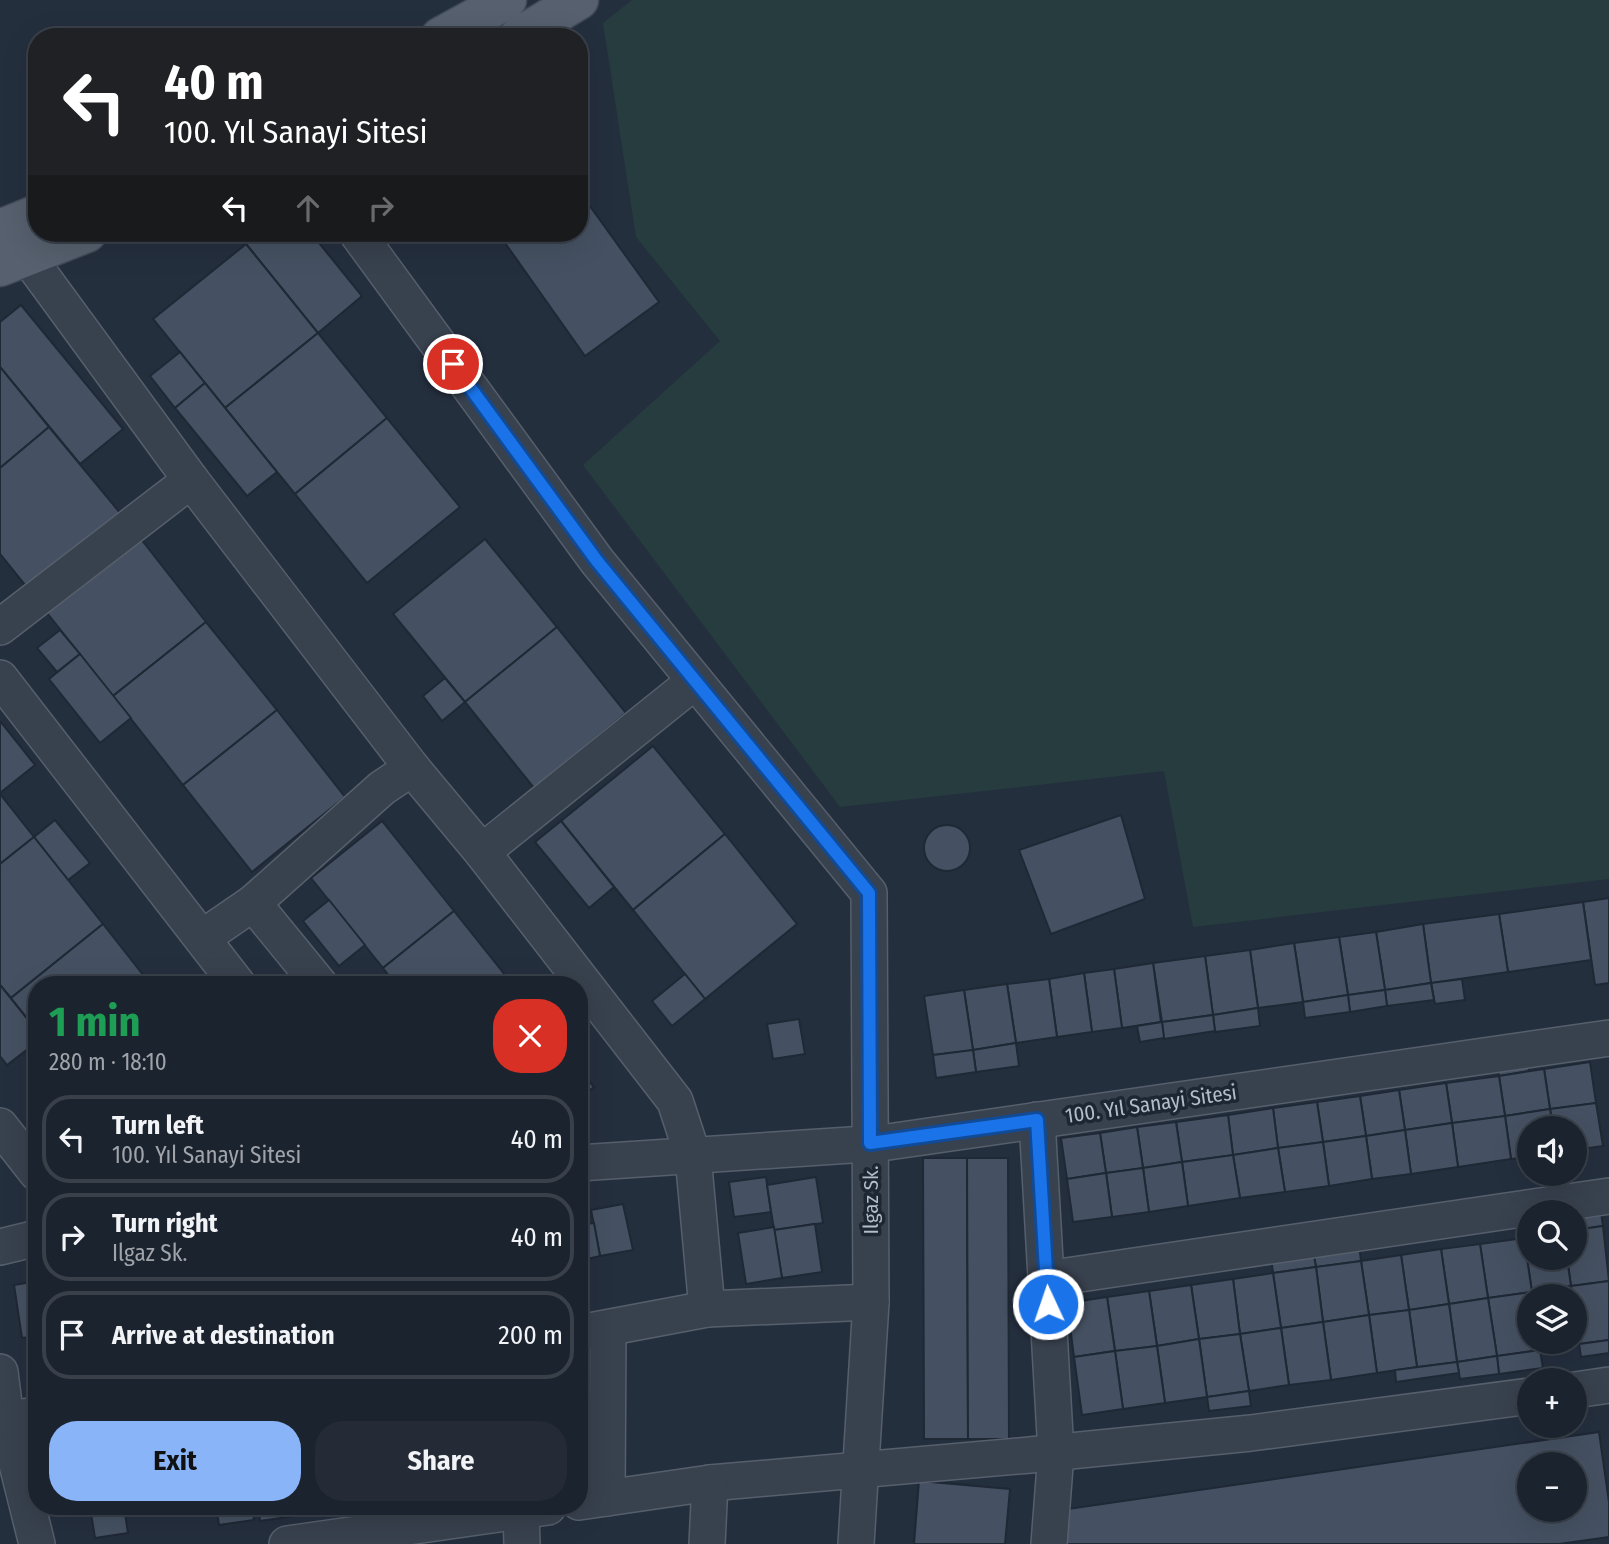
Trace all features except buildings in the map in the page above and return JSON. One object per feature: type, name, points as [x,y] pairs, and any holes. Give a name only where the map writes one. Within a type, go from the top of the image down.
[{"type":"main road","points":[[456,28],[507,0]]},
{"type":"main road","points":[[533,28],[579,0]]},
{"type":"main road","points":[[0,229],[28,218]]},
{"type":"main road","points":[[14,261],[64,242]]},
{"type":"street","name":"Ilgaz Sk.","points":[[364,242],[597,561],[869,893],[871,1302],[856,1544]]},
{"type":"street","points":[[14,261],[191,480],[412,768],[482,852],[578,976]]},
{"type":"street","points":[[0,627],[191,480]]},
{"type":"street","points":[[1,681],[230,976]]},
{"type":"street","points":[[482,852],[695,681]]},
{"type":"street","points":[[202,938],[253,903],[382,788],[412,768]]},
{"type":"street","points":[[253,903],[313,976]]},
{"type":"street","points":[[588,989],[674,1101],[692,1156],[707,1308]]},
{"type":"street","name":"100. Yıl Sanayi Sitesi","points":[[588,1162],[870,1143],[1609,1038]]},
{"type":"street","points":[[1037,1120],[1056,1453],[1049,1544]]},
{"type":"street","points":[[0,1126],[28,1162]]},
{"type":"street","points":[[1046,1279],[1609,1196]]},
{"type":"street","points":[[0,1247],[28,1240]]},
{"type":"street","points":[[871,1302],[707,1308],[594,1331],[593,1500],[710,1483],[1251,1433],[1517,1398]]},
{"type":"street","points":[[0,1372],[14,1418],[28,1495]]},
{"type":"street","points":[[1587,1388],[1609,1385]]},
{"type":"street","points":[[707,1544],[710,1483]]},
{"type":"street","points":[[32,1515],[37,1544]]},
{"type":"street","points":[[287,1544],[531,1520]]},
{"type":"green space","points":[[632,0],[1609,0],[1609,879],[1193,927],[1164,771],[840,807],[583,465],[720,341],[636,237],[603,23]]},
{"type":"route","points":[[453,364],[597,561],[869,893],[870,1143],[1037,1120],[1048,1304]]}]
